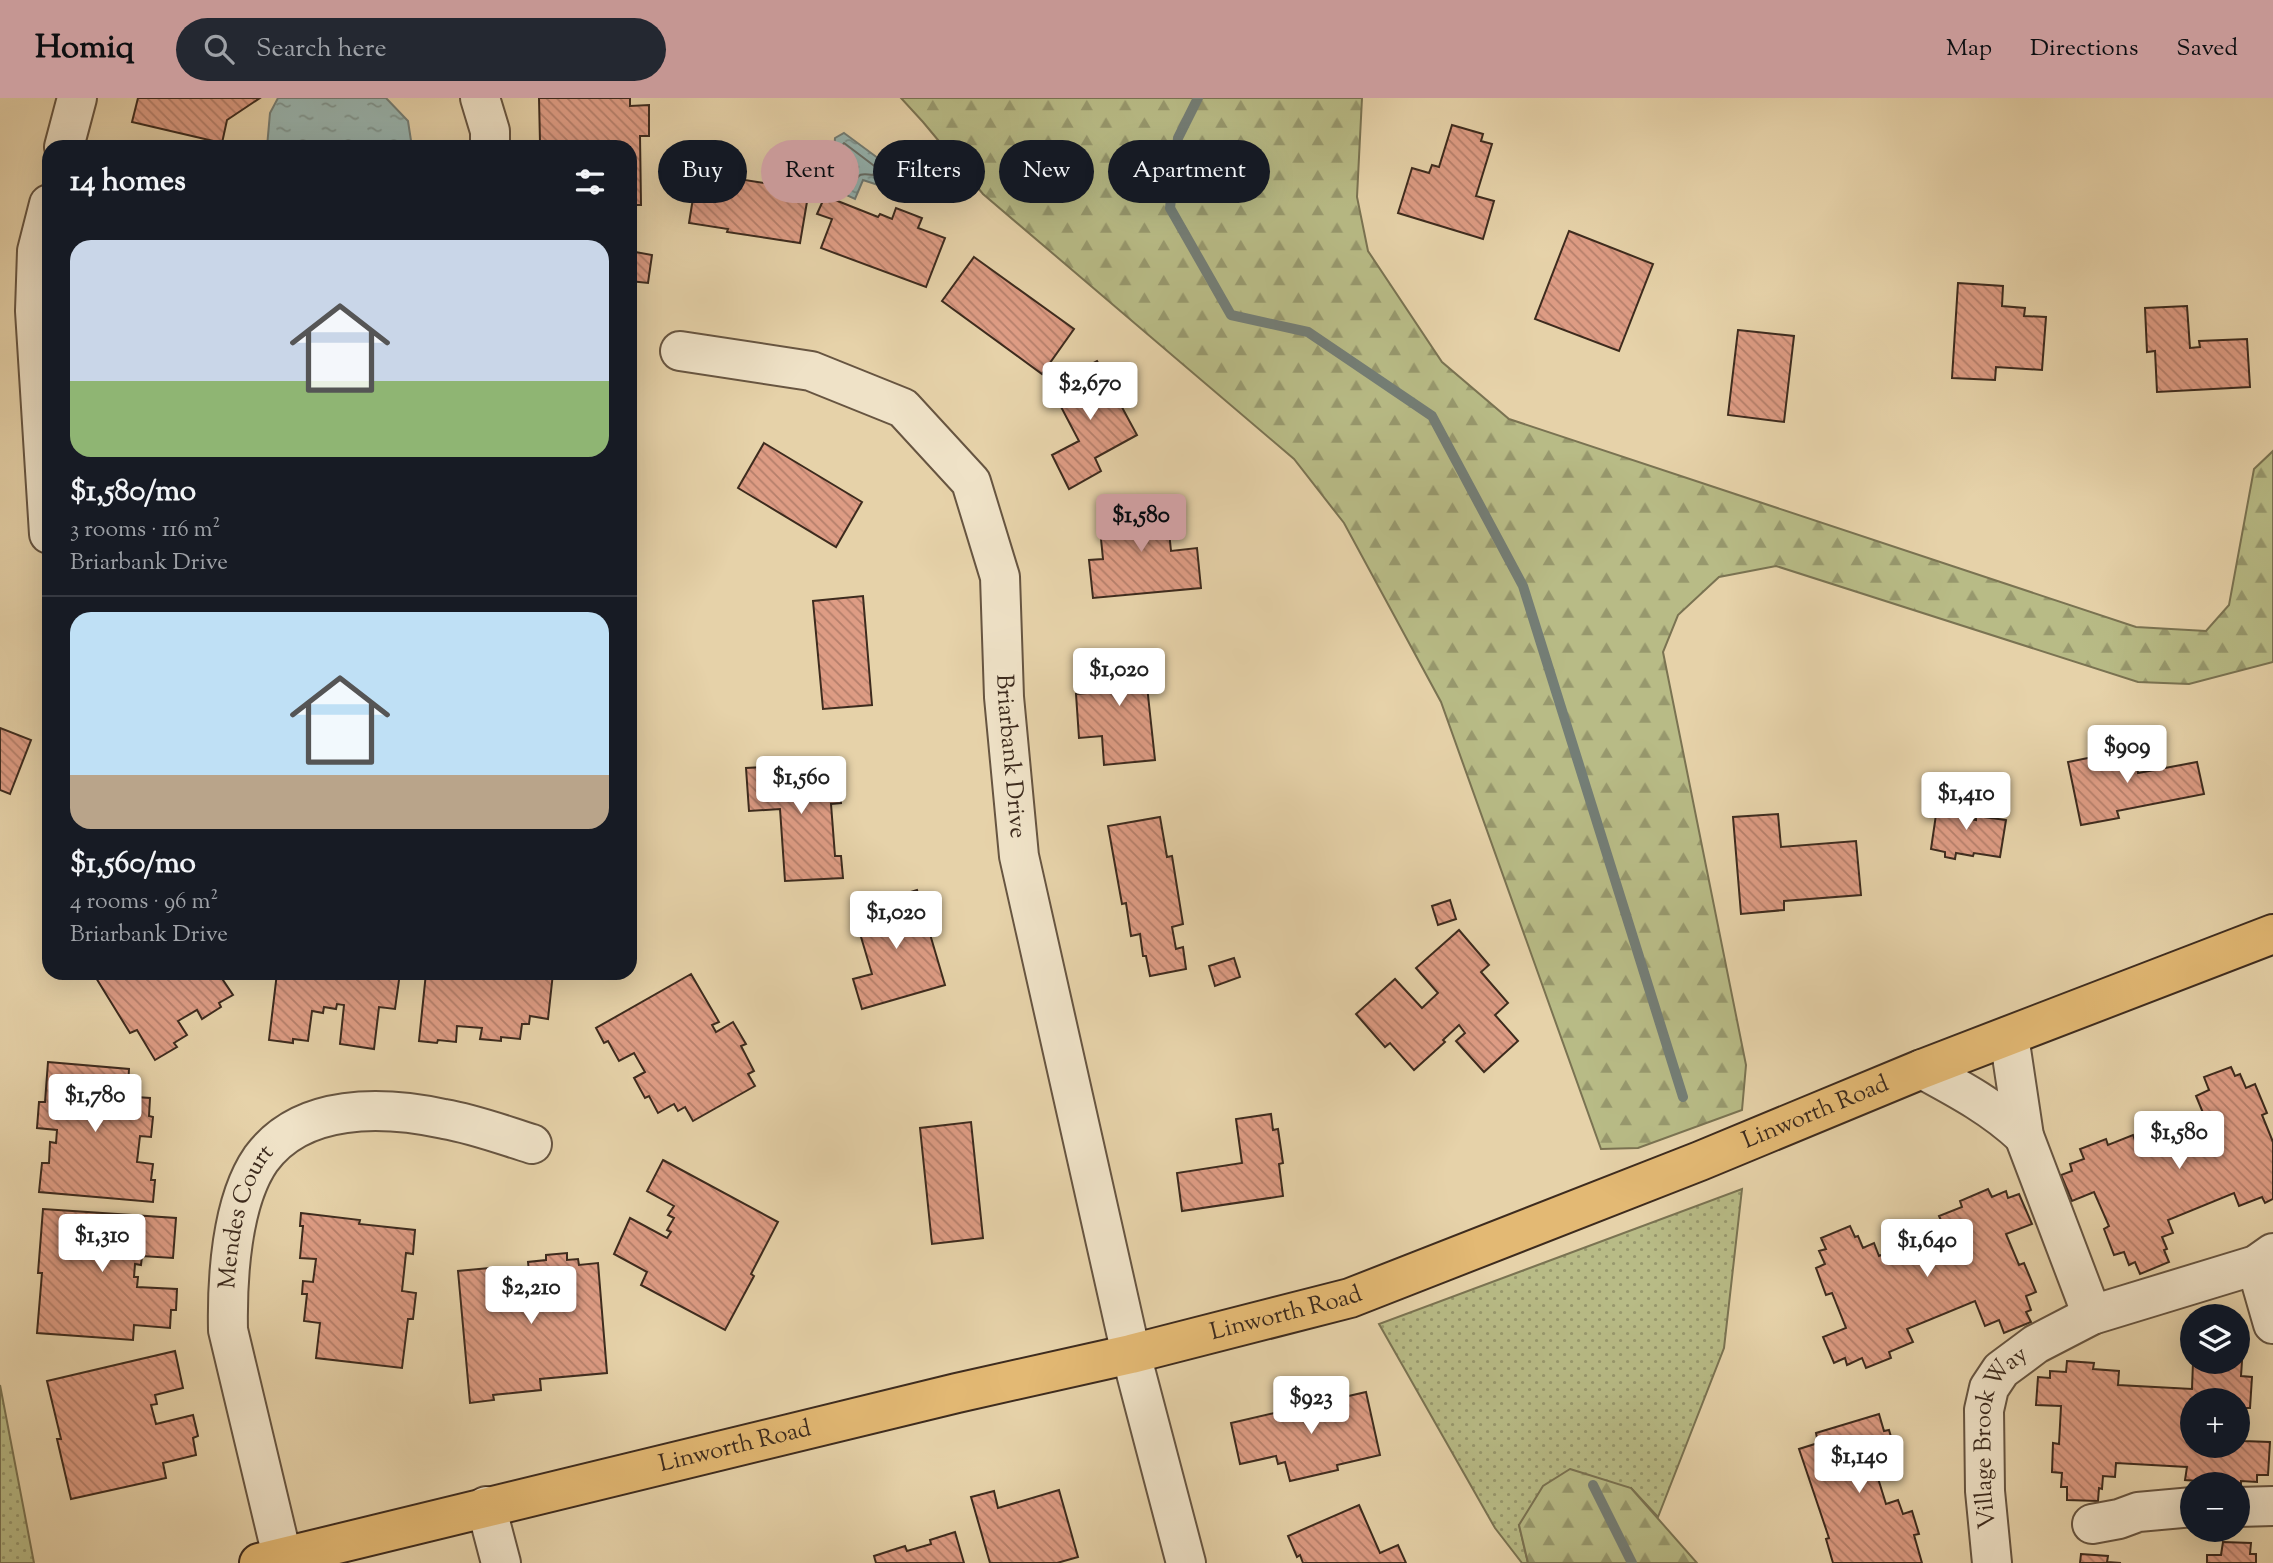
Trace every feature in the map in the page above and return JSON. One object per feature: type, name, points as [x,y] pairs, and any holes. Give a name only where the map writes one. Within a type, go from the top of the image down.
[{"type":"main road","name":"Linworth Road","points":[[270,1560],[1060,1368],[1130,1354],[1350,1297],[1700,1161],[1923,1069],[2273,934]]},
{"type":"street","points":[[66,140],[77,98]]},
{"type":"street","points":[[480,98],[490,140]]},
{"type":"street","points":[[42,231],[37,251],[35,311],[42,422]]},
{"type":"street","name":"Briarbank Drive","points":[[680,351],[810,371],[903,408],[971,482],[1000,577],[1004,697],[1019,856],[1130,1354],[1186,1563]]},
{"type":"street","points":[[2009,1036],[2024,1136],[2092,1315]]},
{"type":"street","points":[[1923,1069],[1974,1097],[2004,1117],[2024,1136]]},
{"type":"street","name":"Mendes Court","points":[[270,1560],[228,1330],[227,1295],[230,1259],[242,1200],[261,1159],[287,1133],[319,1118],[356,1111],[390,1111],[445,1119],[532,1144]]},
{"type":"street","points":[[2264,1259],[2273,1324]]},
{"type":"street","name":"Village Brook Way","points":[[1992,1563],[1985,1491],[1984,1410],[1989,1388],[2001,1370],[2036,1344],[2092,1315],[2264,1259]]},
{"type":"street","points":[[486,1506],[501,1563]]},
{"type":"street","points":[[2250,1507],[2273,1506]]},
{"type":"street","points":[[2092,1524],[2138,1512],[2180,1508]]},
{"type":"green space","points":[[901,98],[1362,98],[1357,197],[1368,251],[1442,362],[1509,419],[2136,627],[2206,631],[2229,605],[2254,469],[2273,451],[2273,662],[2189,684],[2138,682],[1776,566],[1719,577],[1678,615],[1663,652],[1746,1065],[1742,1110],[1638,1148],[1601,1149],[1441,702],[1344,523],[1294,459],[985,196],[985,140],[938,140]]},
{"type":"green space","points":[[1742,1189],[1724,1348],[1658,1517],[1631,1488],[1519,1525],[1528,1563],[1522,1563],[1495,1528],[1379,1324]]},
{"type":"green space","points":[[0,1385],[34,1563],[0,1563]]},
{"type":"green space","points":[[1570,1469],[1631,1488],[1697,1563],[1528,1563],[1519,1525],[1543,1486]]},
{"type":"water","points":[[278,98],[386,98],[408,121],[411,140],[268,140],[270,113]]},
{"type":"water","points":[[844,133],[853,140],[835,140]]},
{"type":"water","points":[[859,144],[873,154],[873,183],[863,180],[859,190]]},
{"type":"building","points":[[138,98],[260,98],[227,120],[223,140],[209,140],[132,122]]},
{"type":"building","points":[[539,98],[630,98],[630,106],[649,105],[649,136],[640,136],[641,205],[637,205],[637,140],[540,140]]},
{"type":"building","points":[[1452,125],[1483,134],[1481,141],[1492,144],[1476,196],[1494,201],[1483,239],[1398,213],[1412,168],[1429,173],[1432,165],[1439,167]]},
{"type":"building","points":[[747,180],[761,183],[761,203],[807,203],[800,243],[727,232],[728,229],[689,223],[692,203],[747,203]]},
{"type":"building","points":[[822,203],[843,203],[878,217],[880,214],[892,219],[896,208],[922,218],[918,228],[945,238],[926,287],[821,248],[832,219],[817,214]]},
{"type":"building","points":[[1569,231],[1653,264],[1619,351],[1535,319]]},
{"type":"building","points":[[637,252],[652,255],[648,283],[637,282]]},
{"type":"building","points":[[974,257],[1074,329],[1042,374],[942,301]]},
{"type":"building","points":[[1958,283],[2003,286],[2002,306],[2025,308],[2024,316],[2046,317],[2042,370],[1996,367],[1995,380],[1952,378]]},
{"type":"building","points":[[2187,306],[2190,348],[2200,347],[2199,341],[2247,339],[2250,387],[2157,392],[2155,351],[2147,352],[2145,308]]},
{"type":"building","points":[[1738,330],[1794,336],[1784,422],[1728,415]]},
{"type":"building","points":[[1097,361],[1137,435],[1095,458],[1101,471],[1069,489],[1052,455],[1079,441],[1050,386]]},
{"type":"building","points":[[764,443],[862,502],[836,547],[738,488]]},
{"type":"building","points":[[1166,502],[1171,551],[1197,548],[1201,588],[1093,598],[1089,560],[1103,559],[1098,509]]},
{"type":"building","points":[[863,596],[872,705],[823,709],[813,601]]},
{"type":"building","points":[[1143,649],[1155,760],[1104,765],[1102,736],[1079,738],[1076,694],[1097,692],[1093,653]]},
{"type":"building","points":[[0,728],[31,740],[10,794],[0,790]]},
{"type":"building","points":[[2133,749],[2138,773],[2197,762],[2204,794],[2117,811],[2119,818],[2081,825],[2068,762]]},
{"type":"building","points":[[838,762],[841,803],[831,804],[835,856],[841,856],[843,878],[785,881],[780,809],[749,811],[746,768],[782,766],[781,769],[823,766],[822,763]]},
{"type":"building","points":[[1939,794],[1956,796],[1953,816],[1976,820],[1976,816],[2006,820],[2000,857],[1956,853],[1955,859],[1945,857],[1945,852],[1931,849]]},
{"type":"building","points":[[1778,814],[1781,847],[1856,841],[1861,895],[1784,901],[1784,910],[1741,914],[1733,817]]},
{"type":"building","points":[[1160,817],[1167,857],[1172,856],[1183,924],[1172,927],[1176,949],[1183,947],[1186,969],[1150,976],[1146,956],[1143,956],[1140,934],[1131,936],[1126,903],[1122,904],[1108,826]]},
{"type":"building","points":[[917,890],[945,985],[862,1009],[853,979],[872,974],[853,910]]},
{"type":"building","points":[[1450,900],[1456,919],[1438,925],[1432,906]]},
{"type":"building","points":[[1459,930],[1489,965],[1481,972],[1508,1003],[1495,1015],[1518,1041],[1484,1072],[1456,1041],[1465,1033],[1459,1025],[1443,1040],[1445,1042],[1414,1070],[1390,1043],[1385,1047],[1356,1014],[1395,979],[1422,1008],[1438,993],[1416,968]]},
{"type":"building","points":[[1234,958],[1240,977],[1215,986],[1209,966]]},
{"type":"building","points":[[691,974],[719,1022],[712,1025],[716,1032],[733,1022],[746,1044],[741,1046],[754,1071],[748,1074],[755,1086],[693,1121],[685,1107],[678,1111],[674,1104],[658,1113],[649,1096],[645,1098],[634,1078],[645,1072],[634,1053],[619,1061],[608,1041],[604,1043],[596,1028]]},
{"type":"building","points":[[97,980],[223,980],[233,995],[219,1003],[221,1007],[202,1019],[197,1010],[178,1021],[187,1035],[174,1043],[177,1047],[155,1060],[137,1030],[130,1033]]},
{"type":"building","points":[[276,980],[399,980],[395,1009],[379,1007],[374,1049],[340,1044],[344,1005],[337,1004],[336,1009],[324,1007],[323,1013],[312,1011],[308,1041],[293,1039],[293,1043],[269,1040]]},
{"type":"building","points":[[425,980],[552,980],[548,1019],[530,1016],[529,1024],[522,1024],[520,1039],[480,1039],[482,1028],[457,1026],[456,1042],[419,1041]]},
{"type":"building","points":[[48,1062],[129,1069],[128,1087],[136,1087],[136,1097],[150,1098],[149,1116],[153,1117],[151,1137],[140,1136],[137,1162],[153,1164],[153,1202],[39,1192],[42,1163],[49,1163],[50,1142],[56,1143],[57,1130],[37,1128],[39,1102],[45,1102]]},
{"type":"building","points":[[2231,1067],[2235,1076],[2240,1074],[2246,1088],[2255,1084],[2267,1113],[2262,1115],[2273,1142],[2273,1199],[2265,1203],[2262,1197],[2239,1206],[2234,1193],[2168,1220],[2173,1233],[2162,1237],[2169,1262],[2140,1274],[2135,1262],[2129,1265],[2124,1252],[2114,1255],[2104,1229],[2109,1226],[2094,1192],[2072,1201],[2061,1175],[2072,1171],[2070,1164],[2084,1159],[2080,1149],[2106,1139],[2108,1145],[2133,1135],[2138,1148],[2206,1120],[2196,1096],[2209,1090],[2204,1077]]},
{"type":"building","points":[[1271,1114],[1273,1130],[1278,1129],[1283,1163],[1279,1164],[1283,1196],[1182,1211],[1177,1173],[1242,1163],[1236,1119]]},
{"type":"building","points":[[971,1122],[983,1238],[932,1244],[920,1128]]},
{"type":"building","points":[[663,1160],[778,1222],[751,1274],[754,1276],[725,1330],[641,1285],[647,1272],[614,1254],[630,1218],[667,1238],[671,1232],[667,1230],[674,1218],[668,1215],[674,1206],[647,1191]]},
{"type":"building","points":[[1988,1189],[1992,1197],[2006,1191],[2008,1198],[2019,1194],[2032,1224],[2006,1234],[2019,1265],[2024,1263],[2036,1292],[2026,1296],[2031,1310],[2026,1312],[2031,1322],[2004,1333],[1999,1320],[1985,1326],[1975,1301],[1907,1329],[1913,1342],[1889,1352],[1891,1358],[1866,1368],[1862,1358],[1847,1365],[1845,1358],[1834,1363],[1823,1337],[1846,1328],[1832,1293],[1826,1295],[1816,1268],[1825,1264],[1819,1251],[1826,1249],[1821,1238],[1850,1226],[1863,1248],[1874,1243],[1879,1256],[1945,1229],[1939,1216],[1962,1207],[1960,1201]]},
{"type":"building","points":[[43,1209],[176,1218],[173,1258],[142,1256],[141,1265],[135,1264],[134,1277],[138,1277],[137,1287],[177,1289],[176,1310],[171,1310],[170,1328],[134,1325],[133,1340],[37,1333]]},
{"type":"building","points":[[301,1213],[360,1220],[359,1224],[415,1230],[413,1254],[406,1253],[402,1291],[416,1293],[413,1319],[408,1319],[402,1368],[316,1358],[320,1323],[304,1321],[307,1294],[302,1294],[303,1281],[313,1282],[316,1259],[300,1258],[303,1226],[300,1226]]},
{"type":"building","points":[[567,1253],[567,1260],[578,1259],[579,1265],[598,1263],[607,1373],[540,1379],[541,1390],[493,1395],[494,1400],[470,1403],[458,1271],[500,1267],[501,1278],[513,1277],[514,1282],[530,1281],[528,1262],[546,1260],[546,1255]]},
{"type":"building","points":[[175,1351],[183,1388],[155,1395],[157,1404],[151,1405],[156,1424],[193,1415],[198,1436],[193,1438],[196,1455],[163,1463],[166,1478],[71,1499],[57,1439],[61,1439],[47,1381]]},
{"type":"building","points":[[2067,1361],[2094,1363],[2093,1369],[2119,1371],[2118,1385],[2180,1388],[2180,1458],[2250,1458],[2250,1441],[2270,1442],[2268,1475],[2257,1475],[2257,1482],[2250,1482],[2250,1472],[2186,1472],[2187,1467],[2116,1463],[2115,1477],[2103,1476],[2098,1501],[2067,1500],[2067,1487],[2061,1487],[2062,1473],[2052,1472],[2053,1443],[2059,1444],[2061,1406],[2036,1405],[2038,1377],[2050,1378],[2050,1371],[2066,1372]]},
{"type":"building","points":[[2193,1374],[2241,1374],[2252,1377],[2250,1408],[2250,1388],[2192,1388]]},
{"type":"building","points":[[1366,1392],[1380,1455],[1337,1465],[1338,1470],[1290,1481],[1285,1462],[1278,1464],[1276,1456],[1240,1464],[1231,1423]]},
{"type":"building","points":[[1879,1414],[1884,1431],[1889,1430],[1896,1454],[1887,1457],[1891,1471],[1877,1475],[1886,1504],[1898,1500],[1903,1514],[1912,1511],[1919,1534],[1914,1535],[1922,1563],[1833,1563],[1826,1539],[1829,1538],[1799,1449],[1818,1443],[1816,1433]]},
{"type":"building","points":[[1059,1490],[1078,1557],[1057,1563],[990,1563],[971,1497],[994,1491],[998,1508]]},
{"type":"building","points":[[1359,1505],[1380,1553],[1398,1545],[1406,1563],[1303,1563],[1300,1555],[1297,1557],[1288,1536]]},
{"type":"building","points":[[955,1532],[964,1563],[876,1563],[874,1556],[905,1546],[907,1551],[931,1544],[930,1540]]},
{"type":"building","points":[[2223,1542],[2251,1543],[2250,1554],[2256,1554],[2256,1563],[2207,1563],[2207,1555],[2221,1555]]},
{"type":"building","points":[[2081,1554],[2108,1556],[2107,1562],[2121,1563],[2080,1563]]},
{"type":"waterway","points":[[1198,98],[1178,138],[1170,208],[1231,315],[1308,332],[1432,416],[1523,586],[1683,1097]]},
{"type":"waterway","points":[[1593,1485],[1632,1563]]}]
